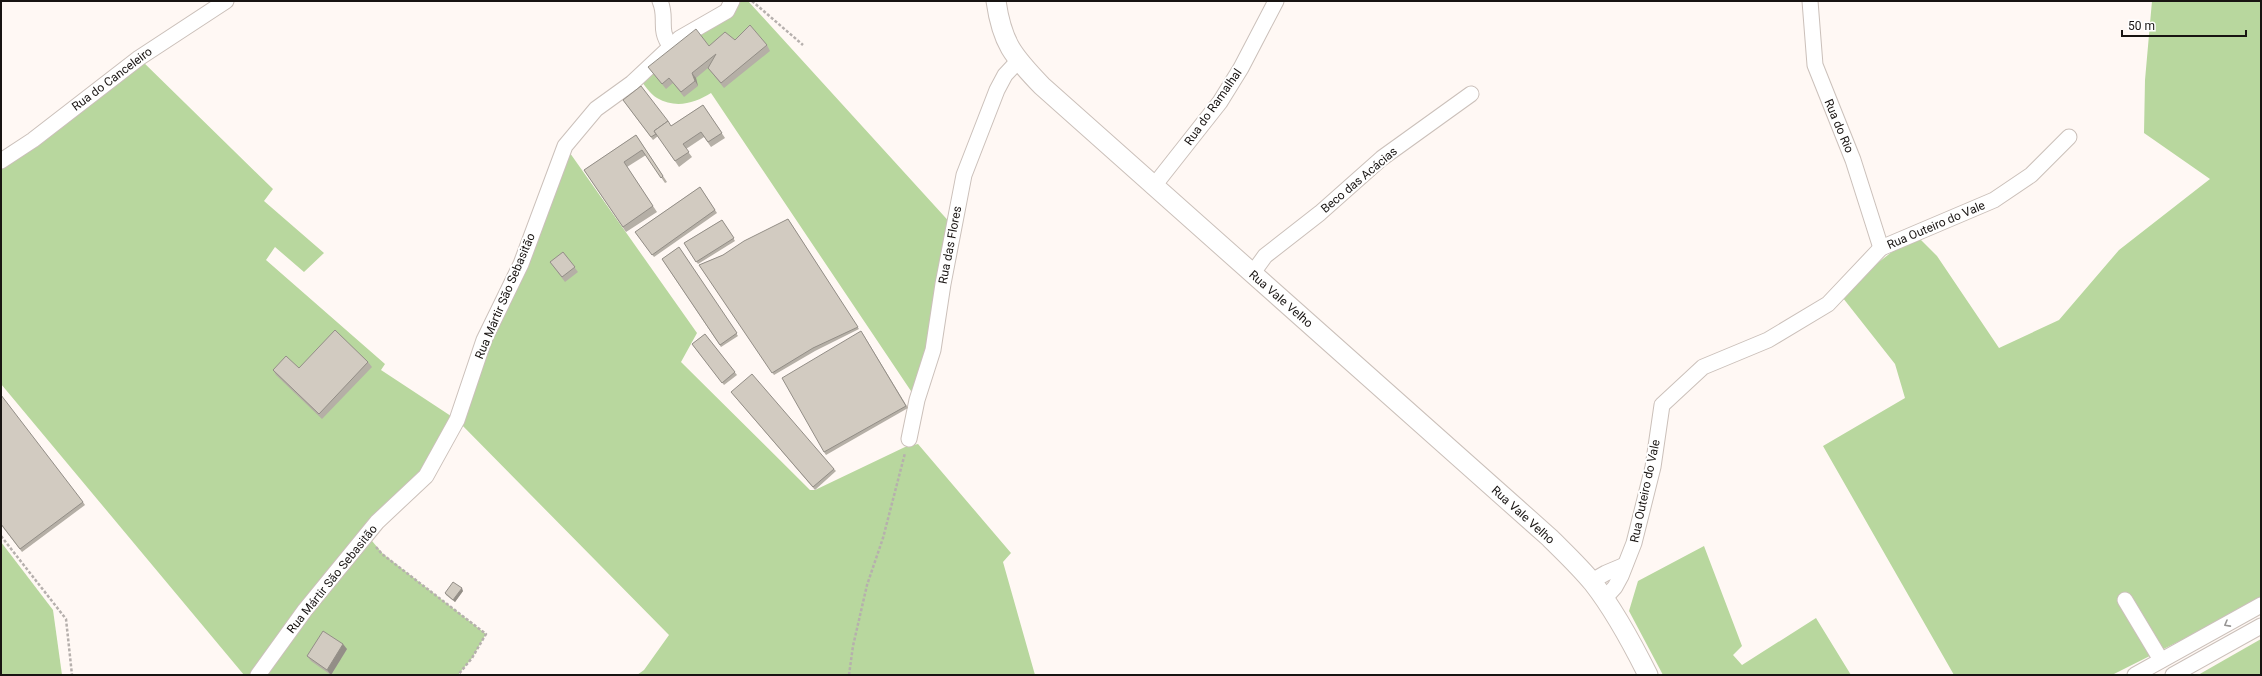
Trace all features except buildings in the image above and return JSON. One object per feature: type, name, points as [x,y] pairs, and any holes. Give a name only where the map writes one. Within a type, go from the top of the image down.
[{"type":"street","name":"Rua do Canceleiro","points":[[1,161],[33,140],[139,58],[226,1]]},
{"type":"street","points":[[660,1],[662,7],[664,37],[671,47]]},
{"type":"street","name":"Rua Vale Velho","points":[[996,1],[999,22],[1007,45],[1018,61],[1042,86],[1153,187],[1545,533],[1592,582],[1605,598],[1630,640],[1648,675]]},
{"type":"street","name":"Rua do Rio","points":[[1810,1],[1815,65],[1853,160],[1881,248]]},
{"type":"street","name":"Rua do Ramalhal","points":[[1153,187],[1220,102],[1241,68],[1273,2]]},
{"type":"street","name":"Rua Mártir São Sebasitão","points":[[258,675],[305,610],[367,535],[426,476],[457,420],[484,340],[521,264],[565,146],[596,109],[632,83],[680,38],[727,11],[729,3]]},
{"type":"street","name":"Rua das Flores","points":[[909,439],[917,400],[933,350],[943,284],[964,175],[997,90],[1005,75],[1018,61]]},
{"type":"street","name":"Beco das Acácias","points":[[1252,274],[1265,256],[1320,213],[1382,158],[1471,94]]},
{"type":"street","name":"Rua Outeiro do Vale","points":[[1605,598],[1615,588],[1634,543],[1653,467],[1662,405],[1703,367],[1768,340],[1828,304],[1881,248],[1994,200],[2031,175],[2069,137]]},
{"type":"street","points":[[1592,582],[1606,573],[1625,565]]},
{"type":"street","points":[[2125,600],[2161,660]]},
{"type":"street","points":[[2135,675],[2261,605]]},
{"type":"street","points":[[2173,675],[2261,626]]},
{"type":"path","points":[[752,1],[803,45]]},
{"type":"path","points":[[849,675],[853,646],[867,585],[883,538],[909,439]]},
{"type":"path","points":[[367,535],[382,554],[486,634],[472,658],[458,675]]},
{"type":"path","points":[[1,536],[66,619],[72,675]]},
{"type":"green space","points":[[732,1],[748,1],[954,227],[917,400],[711,93],[692,102],[678,104],[671,103],[654,96],[638,77]]},
{"type":"green space","points":[[2152,1],[2261,1],[2261,600],[2112,675],[1954,675],[1823,446],[1905,398],[1895,364],[1839,293],[1915,234],[1937,256],[1999,348],[2059,320],[2119,250],[2210,179],[2144,133],[2145,80]]},
{"type":"green space","points":[[139,58],[273,189],[264,201],[324,253],[304,272],[275,247],[266,260],[385,364],[381,370],[457,420],[426,476],[367,535],[383,554],[486,634],[472,658],[458,675],[244,675],[1,384],[1,161]]},
{"type":"green space","points":[[565,146],[697,333],[681,362],[810,490],[815,490],[905,447],[918,444],[1011,553],[1003,562],[1035,675],[637,675],[644,670],[669,635],[457,420]]},
{"type":"green space","points":[[1,542],[53,610],[62,675],[1,675]]},
{"type":"green space","points":[[1704,546],[1742,646],[1733,655],[1742,665],[1816,618],[1851,675],[1663,675],[1629,611],[1638,581]]},
{"type":"green space","points":[[2261,639],[2261,675],[2198,675]]}]
